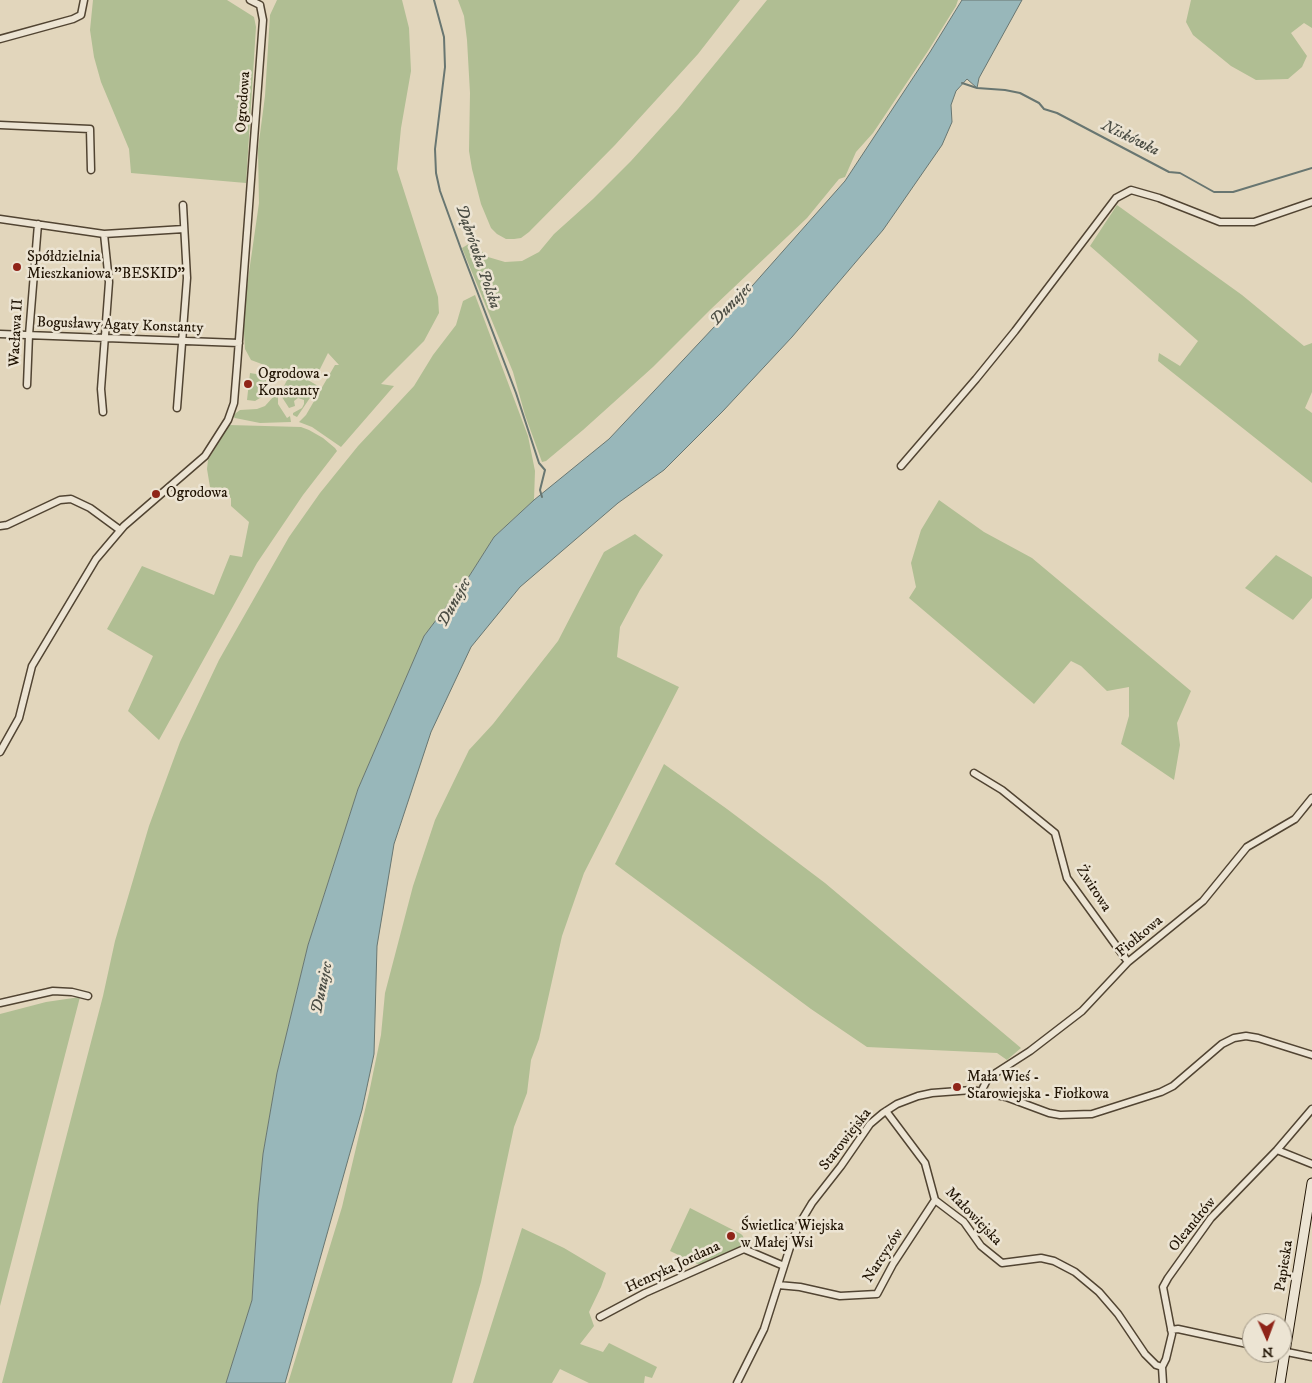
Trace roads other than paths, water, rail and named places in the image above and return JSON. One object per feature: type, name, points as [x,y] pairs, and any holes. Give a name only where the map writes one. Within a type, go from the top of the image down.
[{"type":"street","points":[[0,39],[73,19],[81,15],[84,0]]},
{"type":"street","points":[[250,0],[263,3]]},
{"type":"street","name":"Ogrodowa","points":[[0,752],[19,718],[32,666],[38,653],[96,559],[120,530],[205,456],[228,420],[234,403],[263,3]]},
{"type":"street","points":[[0,125],[90,129],[91,170]]},
{"type":"street","points":[[900,466],[988,365],[1116,198],[1131,190],[1159,198],[1220,222],[1254,222],[1312,202]]},
{"type":"street","points":[[177,408],[187,278],[183,205]]},
{"type":"street","points":[[0,218],[104,234],[184,229]]},
{"type":"street","name":"Wacława II","points":[[27,385],[38,224]]},
{"type":"street","points":[[103,412],[101,389],[109,282],[104,234]]},
{"type":"street","name":"Bogusławy Agaty Konstanty","points":[[0,334],[238,343]]},
{"type":"street","points":[[0,526],[60,500],[71,499],[90,508],[120,530]]},
{"type":"street","name":"Żwirowa","points":[[974,773],[1002,790],[1055,833],[1067,878],[1128,962]]},
{"type":"street","name":"Fiołkowa","points":[[981,1092],[988,1078],[1030,1051],[1082,1011],[1128,962],[1204,901],[1248,847],[1295,819],[1312,798]]},
{"type":"street","points":[[0,1003],[53,991],[72,992],[88,996]]},
{"type":"street","name":"Starowiejska","points":[[738,1383],[764,1329],[800,1223],[812,1203],[870,1124],[886,1111],[907,1100],[925,1094],[950,1091],[981,1092],[1006,1097],[1049,1113],[1075,1116],[1105,1111],[1161,1092],[1183,1079],[1222,1044],[1234,1038],[1246,1036],[1258,1038],[1312,1055]]},
{"type":"street","name":"Oleandrów","points":[[1162,1367],[1166,1359],[1172,1334],[1163,1287],[1168,1278],[1211,1218],[1277,1150],[1312,1109]]},
{"type":"street","name":"Małowiejska","points":[[886,1111],[925,1162],[935,1200],[964,1222],[981,1246],[1002,1264],[1041,1258],[1054,1261],[1075,1272],[1099,1292],[1118,1314],[1145,1354],[1156,1365],[1162,1367]]},
{"type":"street","points":[[1277,1150],[1312,1164]]},
{"type":"street","name":"Papieska","points":[[1290,1313],[1312,1183]]},
{"type":"street","name":"Narcyzów","points":[[778,1286],[800,1286],[840,1296],[877,1294],[898,1257],[935,1200]]},
{"type":"street","name":"Henryka Jordana","points":[[600,1317],[645,1293],[744,1249],[784,1266]]},
{"type":"street","points":[[1171,1330],[1178,1329],[1242,1342]]},
{"type":"street","points":[[1292,1353],[1312,1357]]},
{"type":"street","name":"Papieska","points":[[1280,1383],[1282,1363]]},
{"type":"street","points":[[1162,1367],[1163,1383]]},
{"type":"water","name":"Dunajec","points":[[962,0],[1022,0],[979,78],[977,88],[967,79],[956,91],[951,105],[952,122],[942,145],[883,230],[792,337],[723,411],[664,470],[618,503],[520,587],[471,647],[431,732],[394,844],[377,946],[374,1054],[362,1110],[285,1383],[226,1383],[252,1300],[263,1154],[277,1073],[308,945],[358,789],[424,636],[468,578],[494,537],[534,500],[609,439],[745,294],[845,181]]},
{"type":"waterway","name":"Dąbrówka Polska","points":[[434,0],[444,37],[445,67],[435,149],[436,173],[440,191],[516,393],[539,463],[545,470],[540,490],[542,497]]},
{"type":"waterway","name":"Niskówka","points":[[962,83],[977,88],[1020,93],[1039,103],[1044,109],[1057,113],[1169,172],[1180,173],[1214,192],[1233,192],[1312,168]]},
{"type":"place","name":"Spółdzielnia Mieszkaniowa \"BESKID\"","points":[[17,267]]},
{"type":"place","name":"Ogrodowa - Konstanty","points":[[248,384]]},
{"type":"place","name":"Ogrodowa","points":[[156,494]]},
{"type":"place","name":"Mała Wieś - Starowiejska - Fiołkowa","points":[[957,1087]]},
{"type":"place","name":"Świetlica Wiejska w Małej Wsi","points":[[731,1236]]}]
